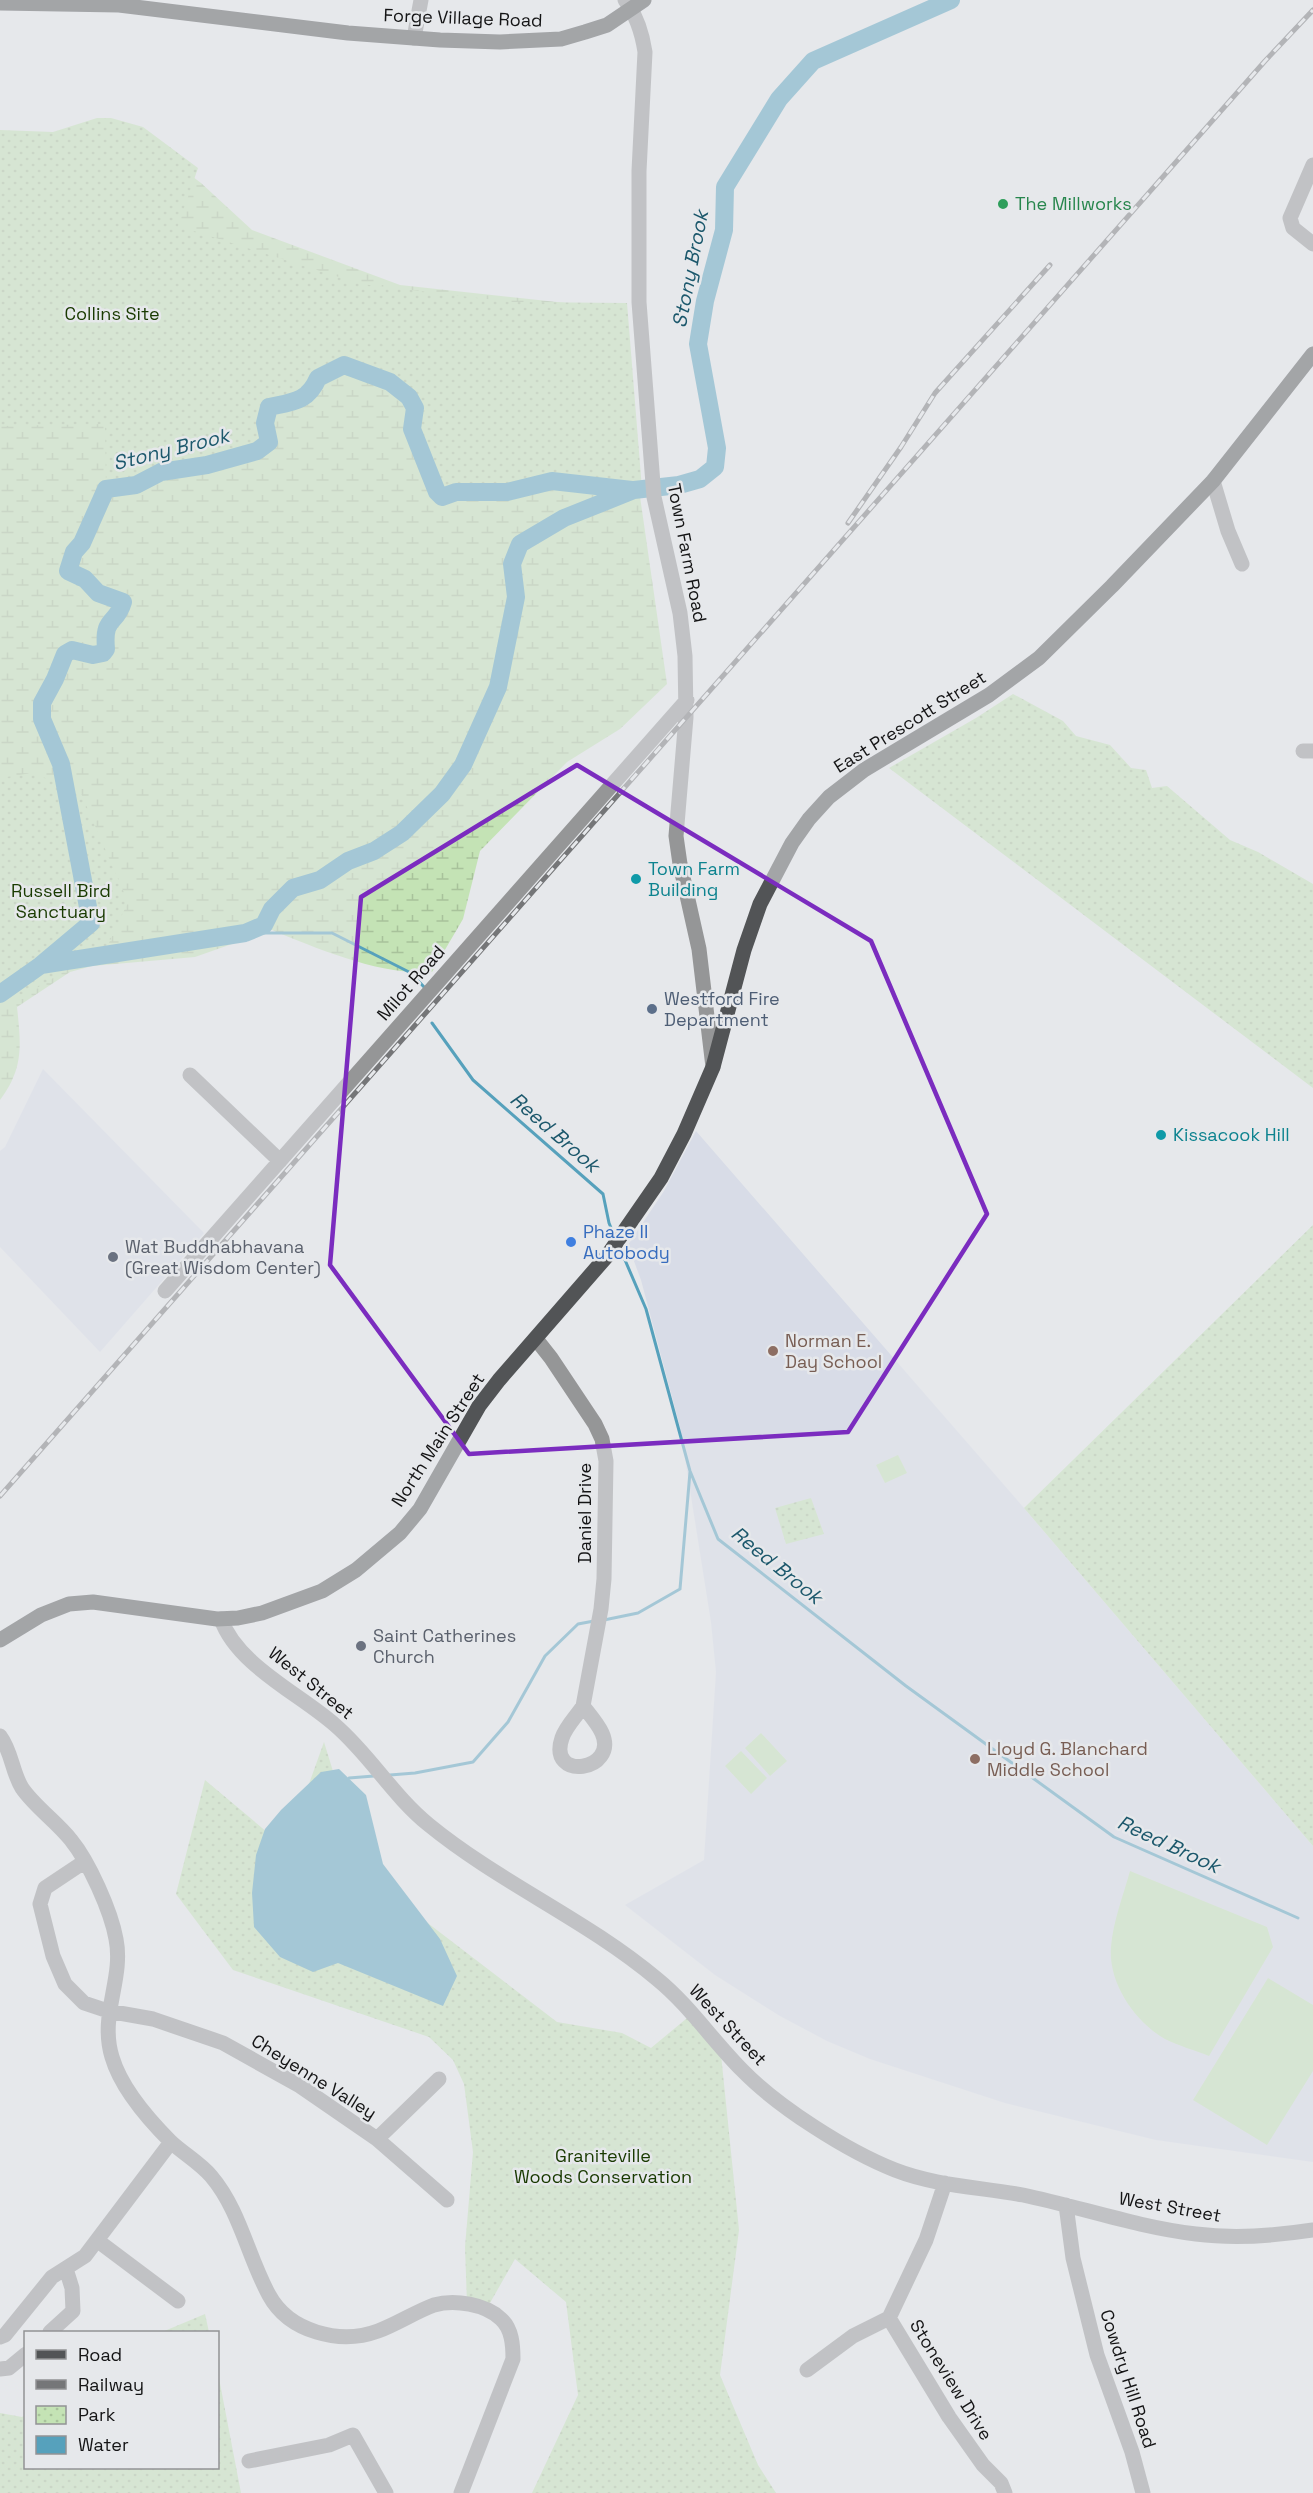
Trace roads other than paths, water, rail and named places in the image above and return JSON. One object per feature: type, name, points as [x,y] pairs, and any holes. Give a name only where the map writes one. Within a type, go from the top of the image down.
[{"type":"main road","name":"Forge Village Road","points":[[0,3],[119,5],[238,21],[414,38],[500,42],[561,39],[607,25],[634,3]]},
{"type":"main road","name":"East Prescott Street","points":[[536,1339],[617,1242],[665,1170],[684,1134],[713,1067],[744,950],[760,904],[792,843],[809,819],[829,797],[864,771],[951,719],[1014,678],[1039,658],[1213,481],[1313,354]]},
{"type":"main road","name":"North Main Street","points":[[0,1640],[41,1615],[69,1604],[93,1602],[188,1617],[221,1619],[238,1618],[262,1612],[322,1591],[356,1570],[388,1544],[420,1509],[479,1406],[536,1339]]},
{"type":"street","points":[[414,38],[421,0]]},
{"type":"street","name":"Town Farm Road","points":[[634,3],[645,52],[639,171],[638,268],[652,478],[654,497],[680,614],[687,700],[676,836],[699,949],[713,1067]]},
{"type":"street","points":[[1313,165],[1292,208],[1290,218],[1299,234],[1313,244]]},
{"type":"street","points":[[1213,481],[1228,531],[1242,564]]},
{"type":"street","name":"Milot Road","points":[[165,1291],[687,700]]},
{"type":"street","points":[[190,1075],[280,1161]]},
{"type":"street","name":"Daniel Drive","points":[[536,1339],[595,1424],[602,1439],[606,1461],[604,1579],[601,1609],[583,1706]]},
{"type":"street","name":"West Street","points":[[221,1619],[232,1642],[272,1677],[336,1726],[405,1803],[429,1825],[456,1845],[578,1922],[660,1980],[710,2032],[740,2069],[780,2104],[874,2161],[896,2170],[945,2183],[999,2190],[1196,2234],[1259,2237],[1313,2230]]},
{"type":"street","points":[[0,1736],[7,1745],[22,1787],[72,1841],[97,1884],[116,1938],[118,1956],[115,1984],[108,2011],[107,2030],[112,2057],[121,2078],[140,2107],[171,2142],[211,2176],[228,2201],[261,2280],[273,2301],[293,2320],[312,2331],[331,2336],[357,2336],[376,2332],[436,2304],[467,2303],[503,2320],[512,2337],[513,2359],[461,2493]]},
{"type":"street","name":"Cheyenne Valley","points":[[84,1862],[45,1888],[40,1904],[53,1956],[65,1984],[84,2003],[108,2011],[153,2019],[223,2043],[300,2086],[377,2139],[447,2200]]},
{"type":"street","points":[[377,2139],[439,2079]]},
{"type":"street","points":[[0,2337],[5,2335],[52,2277],[85,2256],[171,2142]]},
{"type":"street","name":"Stoneview Drive","points":[[945,2183],[926,2240],[889,2318],[950,2417],[983,2465],[1000,2483],[1005,2493]]},
{"type":"street","name":"Cowdry Hill Road","points":[[1066,2205],[1072,2258],[1097,2355],[1132,2452],[1143,2493]]},
{"type":"street","points":[[98,2241],[178,2301]]},
{"type":"street","points":[[51,2331],[73,2311],[72,2288],[66,2269]]},
{"type":"street","points":[[807,2370],[853,2336],[889,2318]]},
{"type":"street","points":[[0,2369],[9,2368],[24,2356]]},
{"type":"street","points":[[249,2461],[329,2445],[353,2435],[386,2493]]},
{"type":"water","points":[[339,1769],[366,1795],[383,1864],[440,1939],[457,1976],[443,2006],[338,1963],[313,1972],[280,1957],[254,1927],[252,1893],[256,1855],[265,1829],[281,1810],[321,1772]]},
{"type":"waterway","name":"Stony Brook","points":[[0,994],[41,965],[245,933],[264,925],[272,909],[293,888],[320,880],[348,861],[374,851],[402,833],[442,794],[463,765],[498,687],[516,597],[512,564],[520,544],[564,518],[634,490],[679,485],[700,479],[715,467],[717,448],[698,344],[705,301],[724,230],[725,187],[779,99],[813,61],[951,0]]},
{"type":"waterway","name":"Stony Brook","points":[[41,965],[91,923],[61,764],[42,719],[42,703],[65,654],[72,650],[93,655],[103,653],[106,649],[106,631],[123,602],[98,593],[85,579],[68,571],[74,552],[82,543],[106,489],[136,485],[161,472],[207,465],[257,451],[269,442],[265,423],[269,407],[298,400],[309,392],[318,378],[344,365],[390,382],[409,397],[415,408],[412,429],[437,492],[442,497],[456,492],[507,492],[552,481],[632,490]]},
{"type":"waterway","points":[[245,933],[332,933],[411,973],[424,987]]},
{"type":"waterway","name":"Reed Brook","points":[[432,1023],[473,1080],[603,1194],[614,1235]]},
{"type":"waterway","name":"Reed Brook","points":[[619,1246],[646,1309],[690,1471],[718,1539],[906,1686],[1114,1837],[1298,1918]]},
{"type":"waterway","points":[[604,1620],[638,1613],[680,1589],[690,1472]]},
{"type":"waterway","points":[[390,1775],[415,1773],[473,1762],[508,1722],[545,1656],[578,1624],[594,1621]]},
{"type":"waterway","points":[[349,1778],[374,1776]]},
{"type":"railway","points":[[0,1496],[1265,61],[1313,10]]},
{"type":"railway","points":[[848,523],[935,393],[1050,265]]},
{"type":"place","name":"The Millworks","points":[[1003,204]]},
{"type":"place","name":"Town Farm Building","points":[[636,879]]},
{"type":"place","name":"Westford Fire Department","points":[[652,1009]]},
{"type":"place","name":"Kissacook Hill","points":[[1161,1135]]},
{"type":"place","name":"Phaze II Autobody","points":[[571,1242]]},
{"type":"place","name":"Wat Buddhabhavana (Great Wisdom Center)","points":[[113,1257]]},
{"type":"place","name":"Norman E. Day School","points":[[773,1351]]},
{"type":"place","name":"Saint Catherines Church","points":[[361,1646]]},
{"type":"place","name":"Lloyd G. Blanchard Middle School","points":[[975,1759]]},
{"type":"park label","name":"Collins Site","points":[[112,314]]},
{"type":"park label","name":"Russell Bird Sanctuary","points":[[61,901]]},
{"type":"park label","name":"Graniteville Woods Conservation","points":[[603,2166]]}]
